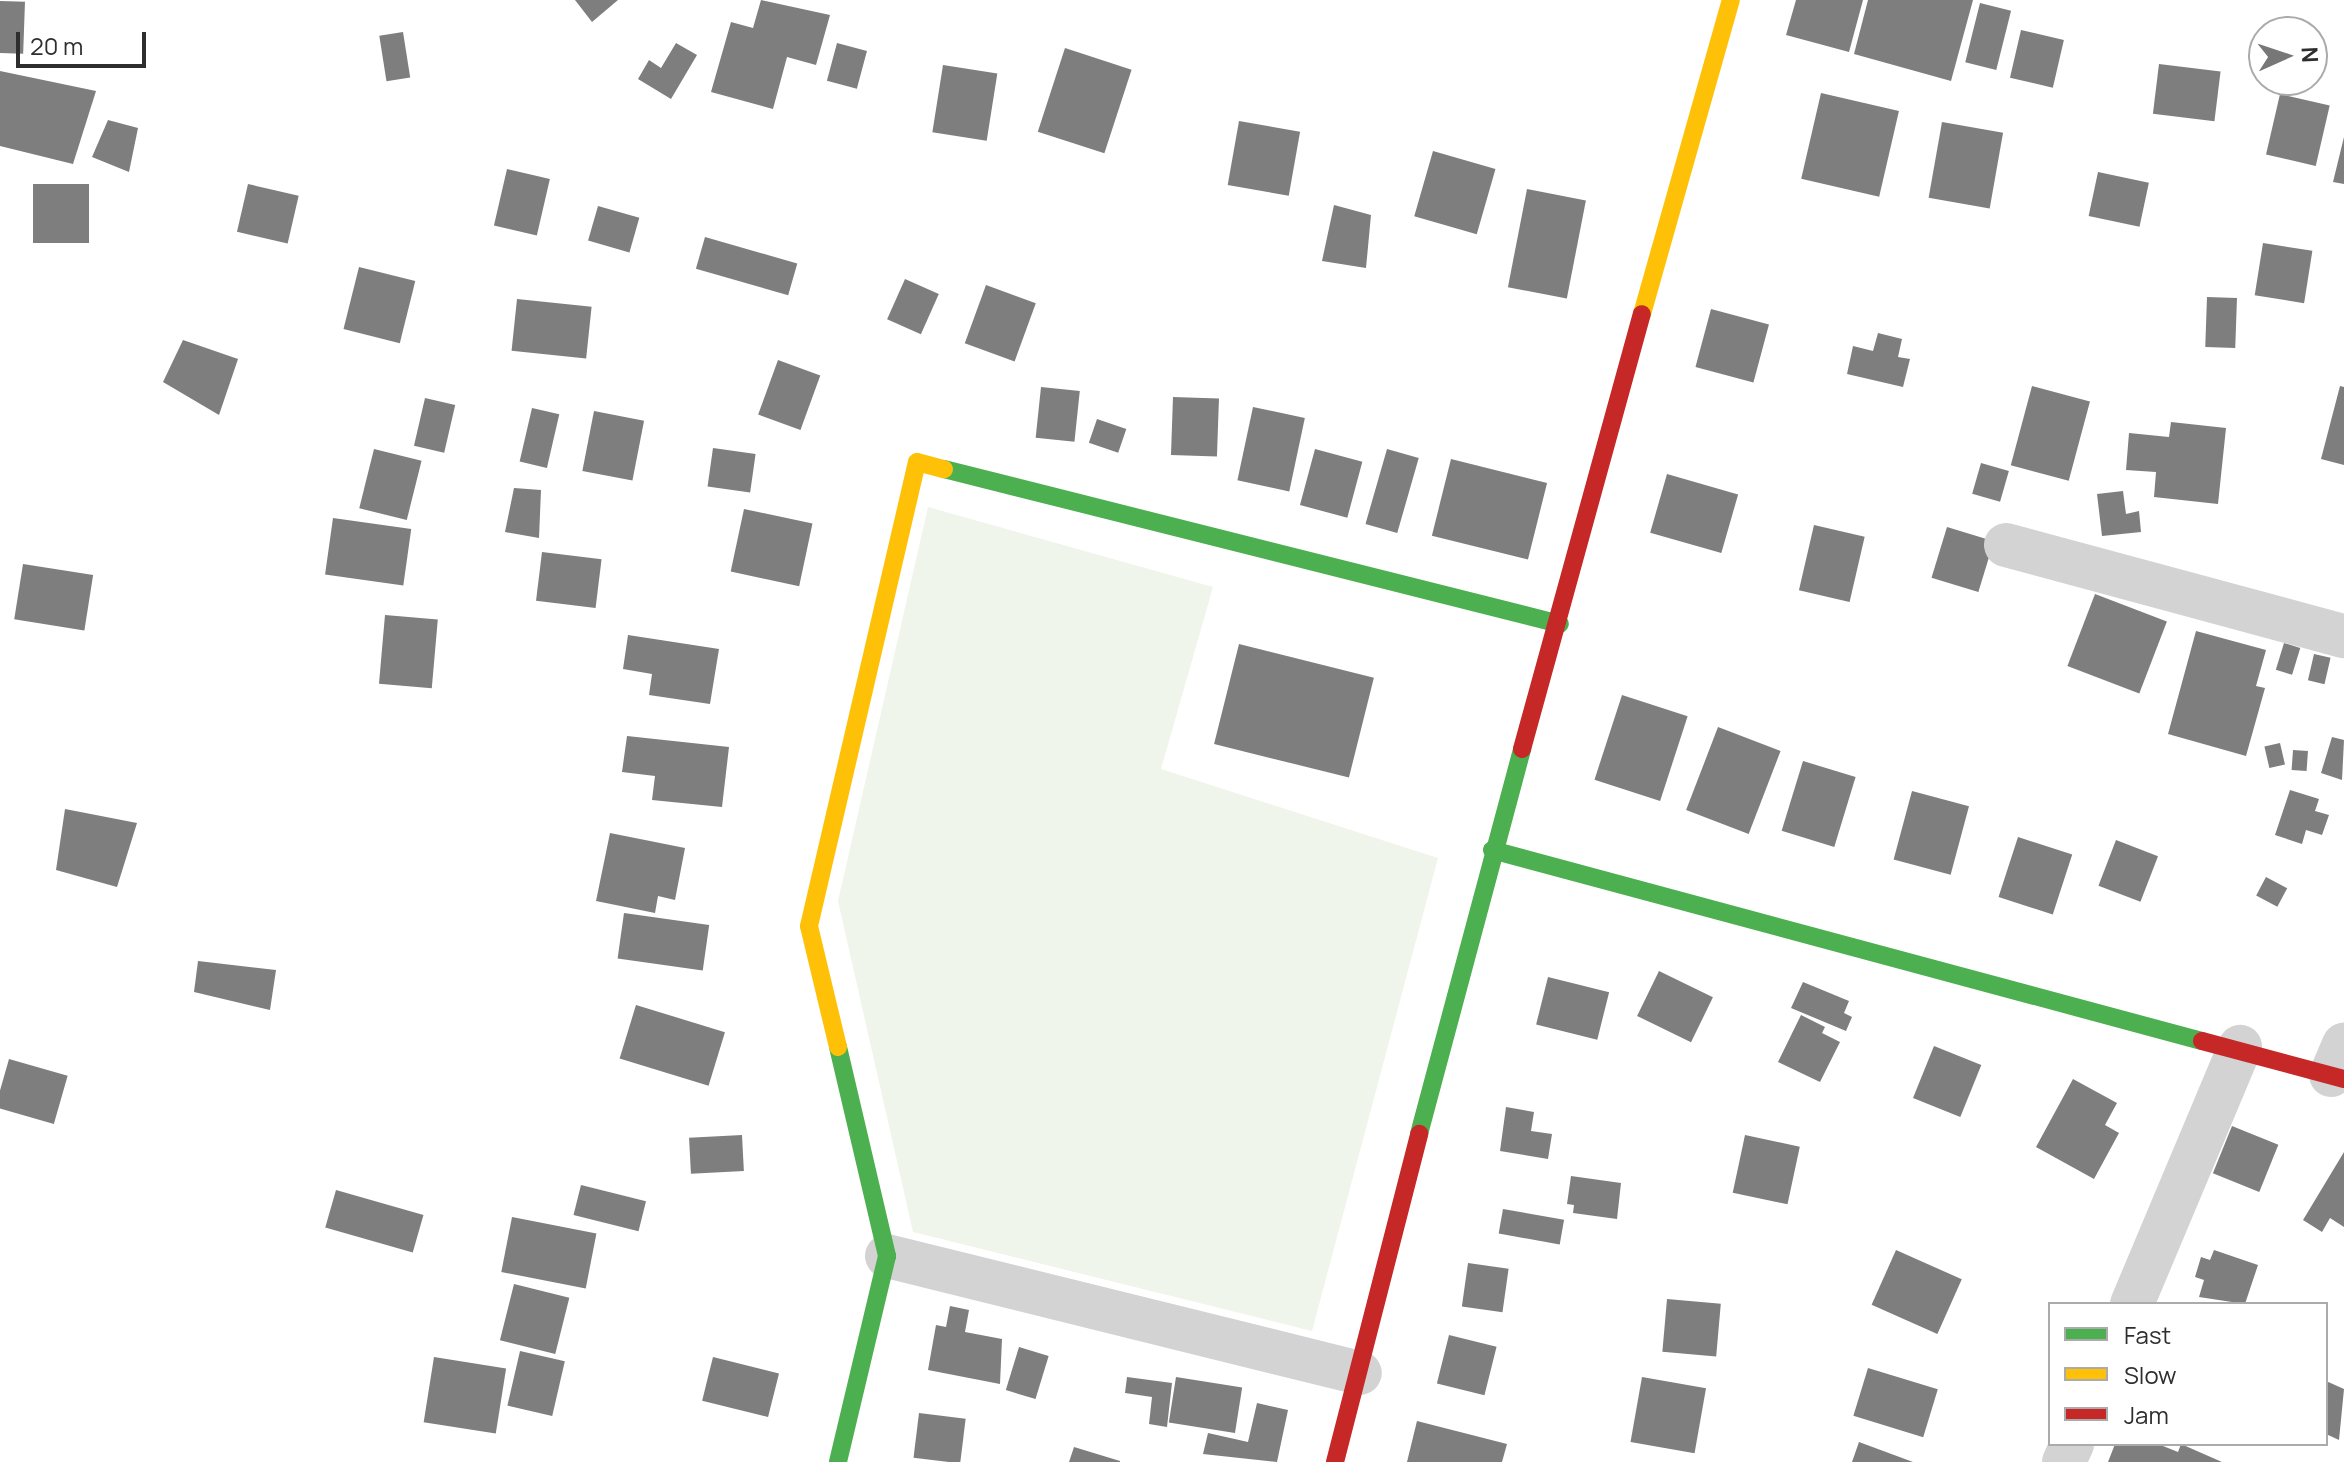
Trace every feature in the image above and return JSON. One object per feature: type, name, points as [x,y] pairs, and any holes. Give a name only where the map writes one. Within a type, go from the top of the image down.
[{"type":"street","points":[[1335,1462],[1492,850],[1560,624],[1684,152],[1731,0]]},
{"type":"street","points":[[838,1462],[887,1256],[809,926],[917,462],[1560,624]]},
{"type":"street","points":[[2006,545],[2344,636]]},
{"type":"street","points":[[1492,850],[2240,1047],[2340,1066]]},
{"type":"street","points":[[2133,1302],[2240,1047]]},
{"type":"street","points":[[887,1256],[1360,1373]]},
{"type":"shaded area","points":[[928,507],[1213,587],[1161,769],[1438,858],[1312,1331],[913,1232],[838,901]]},
{"type":"building","points":[[575,0],[618,0],[592,22]]},
{"type":"building","points":[[761,0],[830,15],[816,65],[787,57],[773,109],[711,92],[731,22],[753,28]]},
{"type":"building","points":[[1796,0],[1863,0],[1849,52],[1786,35]]},
{"type":"building","points":[[1868,0],[1973,0],[1951,81],[1854,54]]},
{"type":"building","points":[[0,1],[25,2],[23,54],[0,53]]},
{"type":"building","points":[[1980,3],[2011,11],[1996,70],[1965,62]]},
{"type":"building","points":[[2021,30],[2064,40],[2053,88],[2010,78]]},
{"type":"building","points":[[403,32],[410,77],[386,81],[379,36]]},
{"type":"building","points":[[676,43],[697,55],[671,99],[638,79],[649,60],[661,68]]},
{"type":"building","points":[[837,43],[867,51],[857,89],[827,81]]},
{"type":"building","points":[[1065,48],[1132,70],[1104,153],[1038,132]]},
{"type":"building","points":[[2159,64],[2221,72],[2214,121],[2153,114]]},
{"type":"building","points":[[943,65],[997,74],[987,141],[932,132]]},
{"type":"building","points":[[0,71],[96,91],[73,164],[0,146]]},
{"type":"building","points":[[1821,93],[1899,111],[1879,197],[1801,179]]},
{"type":"building","points":[[2280,96],[2330,105],[2316,166],[2266,154]]},
{"type":"building","points":[[108,120],[138,128],[129,172],[92,157]]},
{"type":"building","points":[[1239,121],[1300,132],[1289,196],[1228,185]]},
{"type":"building","points":[[1942,122],[2003,133],[1990,209],[1929,198]]},
{"type":"building","points":[[2344,137],[2344,184],[2333,182]]},
{"type":"building","points":[[1433,151],[1495,169],[1477,234],[1414,216]]},
{"type":"building","points":[[507,169],[550,179],[537,235],[494,226]]},
{"type":"building","points":[[2098,172],[2149,183],[2140,227],[2089,216]]},
{"type":"building","points":[[33,184],[89,184],[89,243],[33,243]]},
{"type":"building","points":[[248,184],[299,196],[288,243],[237,232]]},
{"type":"building","points":[[1527,189],[1586,200],[1567,299],[1508,287]]},
{"type":"building","points":[[1334,205],[1371,215],[1366,268],[1322,261]]},
{"type":"building","points":[[598,206],[639,218],[629,252],[588,241]]},
{"type":"building","points":[[705,237],[797,263],[788,295],[696,269]]},
{"type":"building","points":[[2263,243],[2312,251],[2304,303],[2255,295]]},
{"type":"building","points":[[359,267],[415,281],[400,343],[344,329]]},
{"type":"building","points":[[905,279],[939,294],[921,334],[887,319]]},
{"type":"building","points":[[986,285],[1036,303],[1015,361],[965,343]]},
{"type":"building","points":[[2207,297],[2237,298],[2235,348],[2205,347]]},
{"type":"building","points":[[517,299],[592,307],[586,359],[512,351]]},
{"type":"building","points":[[1711,309],[1769,325],[1753,382],[1695,367]]},
{"type":"building","points":[[1878,333],[1902,339],[1898,357],[1910,359],[1903,387],[1847,374],[1853,346],[1873,351]]},
{"type":"building","points":[[183,340],[238,359],[219,415],[163,382]]},
{"type":"building","points":[[778,360],[820,375],[800,430],[758,415]]},
{"type":"building","points":[[2032,386],[2090,402],[2069,481],[2011,465]]},
{"type":"building","points":[[2340,386],[2344,387],[2344,465],[2321,459]]},
{"type":"building","points":[[1041,387],[1080,391],[1074,442],[1036,438]]},
{"type":"building","points":[[1173,397],[1219,399],[1217,457],[1171,455]]},
{"type":"building","points":[[425,398],[455,405],[444,453],[414,446]]},
{"type":"building","points":[[1253,407],[1305,418],[1289,491],[1237,480]]},
{"type":"building","points":[[532,408],[559,414],[547,468],[520,462]]},
{"type":"building","points":[[594,411],[644,421],[632,481],[582,471]]},
{"type":"building","points":[[1097,419],[1126,429],[1118,453],[1089,443]]},
{"type":"building","points":[[2171,422],[2226,428],[2218,504],[2154,497],[2156,472],[2126,470],[2129,433],[2169,437]]},
{"type":"building","points":[[713,448],[756,454],[750,493],[708,487]]},
{"type":"building","points":[[374,449],[422,461],[407,520],[359,508]]},
{"type":"building","points":[[1315,449],[1362,462],[1347,518],[1300,505]]},
{"type":"building","points":[[1387,449],[1419,458],[1397,533],[1366,524]]},
{"type":"building","points":[[1451,459],[1547,483],[1528,560],[1432,536]]},
{"type":"building","points":[[1981,463],[2009,471],[2000,502],[1972,494]]},
{"type":"building","points":[[1667,474],[1738,494],[1721,553],[1650,533]]},
{"type":"building","points":[[514,488],[541,490],[539,538],[505,532]]},
{"type":"building","points":[[2123,491],[2126,514],[2139,511],[2141,532],[2102,536],[2097,494]]},
{"type":"building","points":[[744,509],[812,524],[799,586],[731,572]]},
{"type":"building","points":[[333,518],[411,529],[403,585],[325,574]]},
{"type":"building","points":[[1814,525],[1865,537],[1850,602],[1799,590]]},
{"type":"building","points":[[1947,527],[1994,541],[1978,592],[1932,578]]},
{"type":"building","points":[[542,552],[602,559],[596,608],[536,601]]},
{"type":"building","points":[[23,564],[93,575],[84,630],[14,619]]},
{"type":"building","points":[[2095,594],[2167,622],[2139,693],[2067,666]]},
{"type":"building","points":[[385,615],[438,620],[432,688],[379,684]]},
{"type":"building","points":[[2196,631],[2266,650],[2256,686],[2265,688],[2246,756],[2168,734]]},
{"type":"building","points":[[628,635],[719,649],[710,704],[649,695],[652,674],[623,669]]},
{"type":"building","points":[[2284,643],[2300,648],[2292,675],[2276,670]]},
{"type":"building","points":[[1239,644],[1374,678],[1349,778],[1214,744]]},
{"type":"building","points":[[2314,654],[2331,658],[2324,684],[2308,680]]},
{"type":"building","points":[[1622,695],[1688,716],[1660,801],[1594,780]]},
{"type":"building","points":[[1718,727],[1781,751],[1749,834],[1686,810]]},
{"type":"building","points":[[627,736],[729,747],[722,807],[652,800],[655,776],[622,772]]},
{"type":"building","points":[[2332,737],[2344,740],[2342,780],[2321,773]]},
{"type":"building","points":[[2280,743],[2285,764],[2269,768],[2264,747]]},
{"type":"building","points":[[2293,750],[2308,751],[2307,771],[2292,770]]},
{"type":"building","points":[[1803,761],[1856,777],[1834,847],[1782,831]]},
{"type":"building","points":[[2290,790],[2319,799],[2315,811],[2329,815],[2322,835],[2306,830],[2302,844],[2275,835]]},
{"type":"building","points":[[1912,791],[1969,806],[1951,875],[1894,860]]},
{"type":"building","points":[[65,809],[137,823],[117,887],[56,870]]},
{"type":"building","points":[[610,833],[685,848],[675,900],[658,896],[655,913],[596,901]]},
{"type":"building","points":[[2018,837],[2072,855],[2053,915],[1999,897]]},
{"type":"building","points":[[2116,840],[2158,856],[2140,902],[2098,886]]},
{"type":"building","points":[[2266,877],[2287,888],[2277,907],[2256,896]]},
{"type":"building","points":[[624,913],[709,925],[703,971],[618,959]]},
{"type":"building","points":[[198,961],[276,970],[270,1010],[194,992]]},
{"type":"building","points":[[1659,971],[1713,997],[1691,1042],[1637,1016]]},
{"type":"building","points":[[1548,977],[1609,992],[1597,1040],[1536,1025]]},
{"type":"building","points":[[1803,982],[1849,1001],[1844,1013],[1852,1017],[1846,1031],[1791,1008]]},
{"type":"building","points":[[636,1005],[725,1032],[709,1086],[620,1059]]},
{"type":"building","points":[[1801,1015],[1825,1027],[1822,1033],[1840,1042],[1820,1082],[1778,1062]]},
{"type":"building","points":[[1934,1046],[1981,1065],[1960,1117],[1913,1098]]},
{"type":"building","points":[[9,1059],[68,1076],[54,1124],[0,1108],[0,1090]]},
{"type":"building","points":[[2073,1079],[2117,1103],[2105,1125],[2119,1133],[2094,1179],[2036,1147]]},
{"type":"building","points":[[1506,1107],[1534,1112],[1531,1131],[1552,1134],[1548,1159],[1500,1151]]},
{"type":"building","points":[[2232,1126],[2278,1145],[2259,1192],[2213,1173]]},
{"type":"building","points":[[742,1135],[744,1171],[691,1174],[689,1138]]},
{"type":"building","points":[[1745,1135],[1800,1147],[1788,1204],[1733,1193]]},
{"type":"building","points":[[2344,1152],[2344,1227],[2330,1218],[2322,1232],[2303,1220]]},
{"type":"building","points":[[1571,1176],[1621,1183],[1617,1219],[1573,1213],[1574,1205],[1567,1204]]},
{"type":"building","points":[[581,1185],[646,1201],[639,1231],[574,1215]]},
{"type":"building","points":[[336,1190],[423,1215],[413,1253],[325,1227]]},
{"type":"building","points":[[1503,1209],[1564,1220],[1560,1244],[1499,1234]]},
{"type":"building","points":[[512,1217],[596,1233],[586,1288],[501,1272]]},
{"type":"building","points":[[1896,1250],[1962,1279],[1937,1334],[1872,1305]]},
{"type":"building","points":[[2214,1250],[2258,1265],[2246,1302],[2199,1297],[2204,1280],[2195,1277],[2201,1257],[2210,1260]]},
{"type":"building","points":[[1468,1263],[1509,1269],[1502,1312],[1462,1307]]},
{"type":"building","points":[[514,1284],[569,1298],[555,1354],[500,1340]]},
{"type":"building","points":[[1667,1299],[1721,1304],[1716,1357],[1662,1352]]},
{"type":"building","points":[[950,1306],[969,1310],[965,1332],[1002,1339],[1000,1384],[928,1370],[936,1325],[946,1327]]},
{"type":"building","points":[[1449,1335],[1497,1347],[1484,1395],[1437,1384]]},
{"type":"building","points":[[1019,1347],[1049,1356],[1035,1399],[1006,1390]]},
{"type":"building","points":[[520,1351],[565,1361],[552,1416],[507,1406]]},
{"type":"building","points":[[434,1357],[506,1368],[496,1434],[424,1422]]},
{"type":"building","points":[[713,1357],[779,1373],[768,1417],[702,1401]]},
{"type":"building","points":[[1868,1368],[1938,1389],[1923,1437],[1853,1416]]},
{"type":"building","points":[[1127,1377],[1172,1383],[1167,1427],[1149,1424],[1152,1397],[1125,1393]]},
{"type":"building","points":[[1176,1377],[1242,1387],[1235,1433],[1169,1422]]},
{"type":"building","points":[[1642,1377],[1706,1388],[1695,1453],[1631,1442]]},
{"type":"building","points":[[2328,1382],[2344,1389],[2339,1440],[2328,1435]]},
{"type":"building","points":[[1257,1403],[1288,1410],[1277,1462],[1203,1454],[1208,1433],[1248,1442]]},
{"type":"building","points":[[919,1413],[966,1419],[960,1462],[914,1458]]},
{"type":"building","points":[[1417,1421],[1507,1444],[1502,1462],[1407,1462]]},
{"type":"building","points":[[1859,1442],[1913,1462],[1852,1462]]},
{"type":"building","points":[[2114,1446],[2163,1446],[2178,1452],[2180,1446],[2186,1446],[2222,1462],[2108,1462]]},
{"type":"building","points":[[1074,1447],[1120,1461],[1120,1462],[1069,1462]]},
{"type":"traffic: fast","points":[[944,469],[1560,624]]},
{"type":"traffic: fast","points":[[1419,1134],[1522,749]]},
{"type":"traffic: fast","points":[[1492,850],[2202,1041]]},
{"type":"traffic: fast","points":[[838,1047],[887,1256],[838,1462]]},
{"type":"traffic: slow","points":[[1642,314],[1731,0]]},
{"type":"traffic: slow","points":[[838,1047],[809,926],[917,462],[944,469]]},
{"type":"traffic: jam","points":[[1522,749],[1642,314]]},
{"type":"traffic: jam","points":[[2202,1041],[2344,1079]]},
{"type":"traffic: jam","points":[[1335,1462],[1419,1134]]}]
